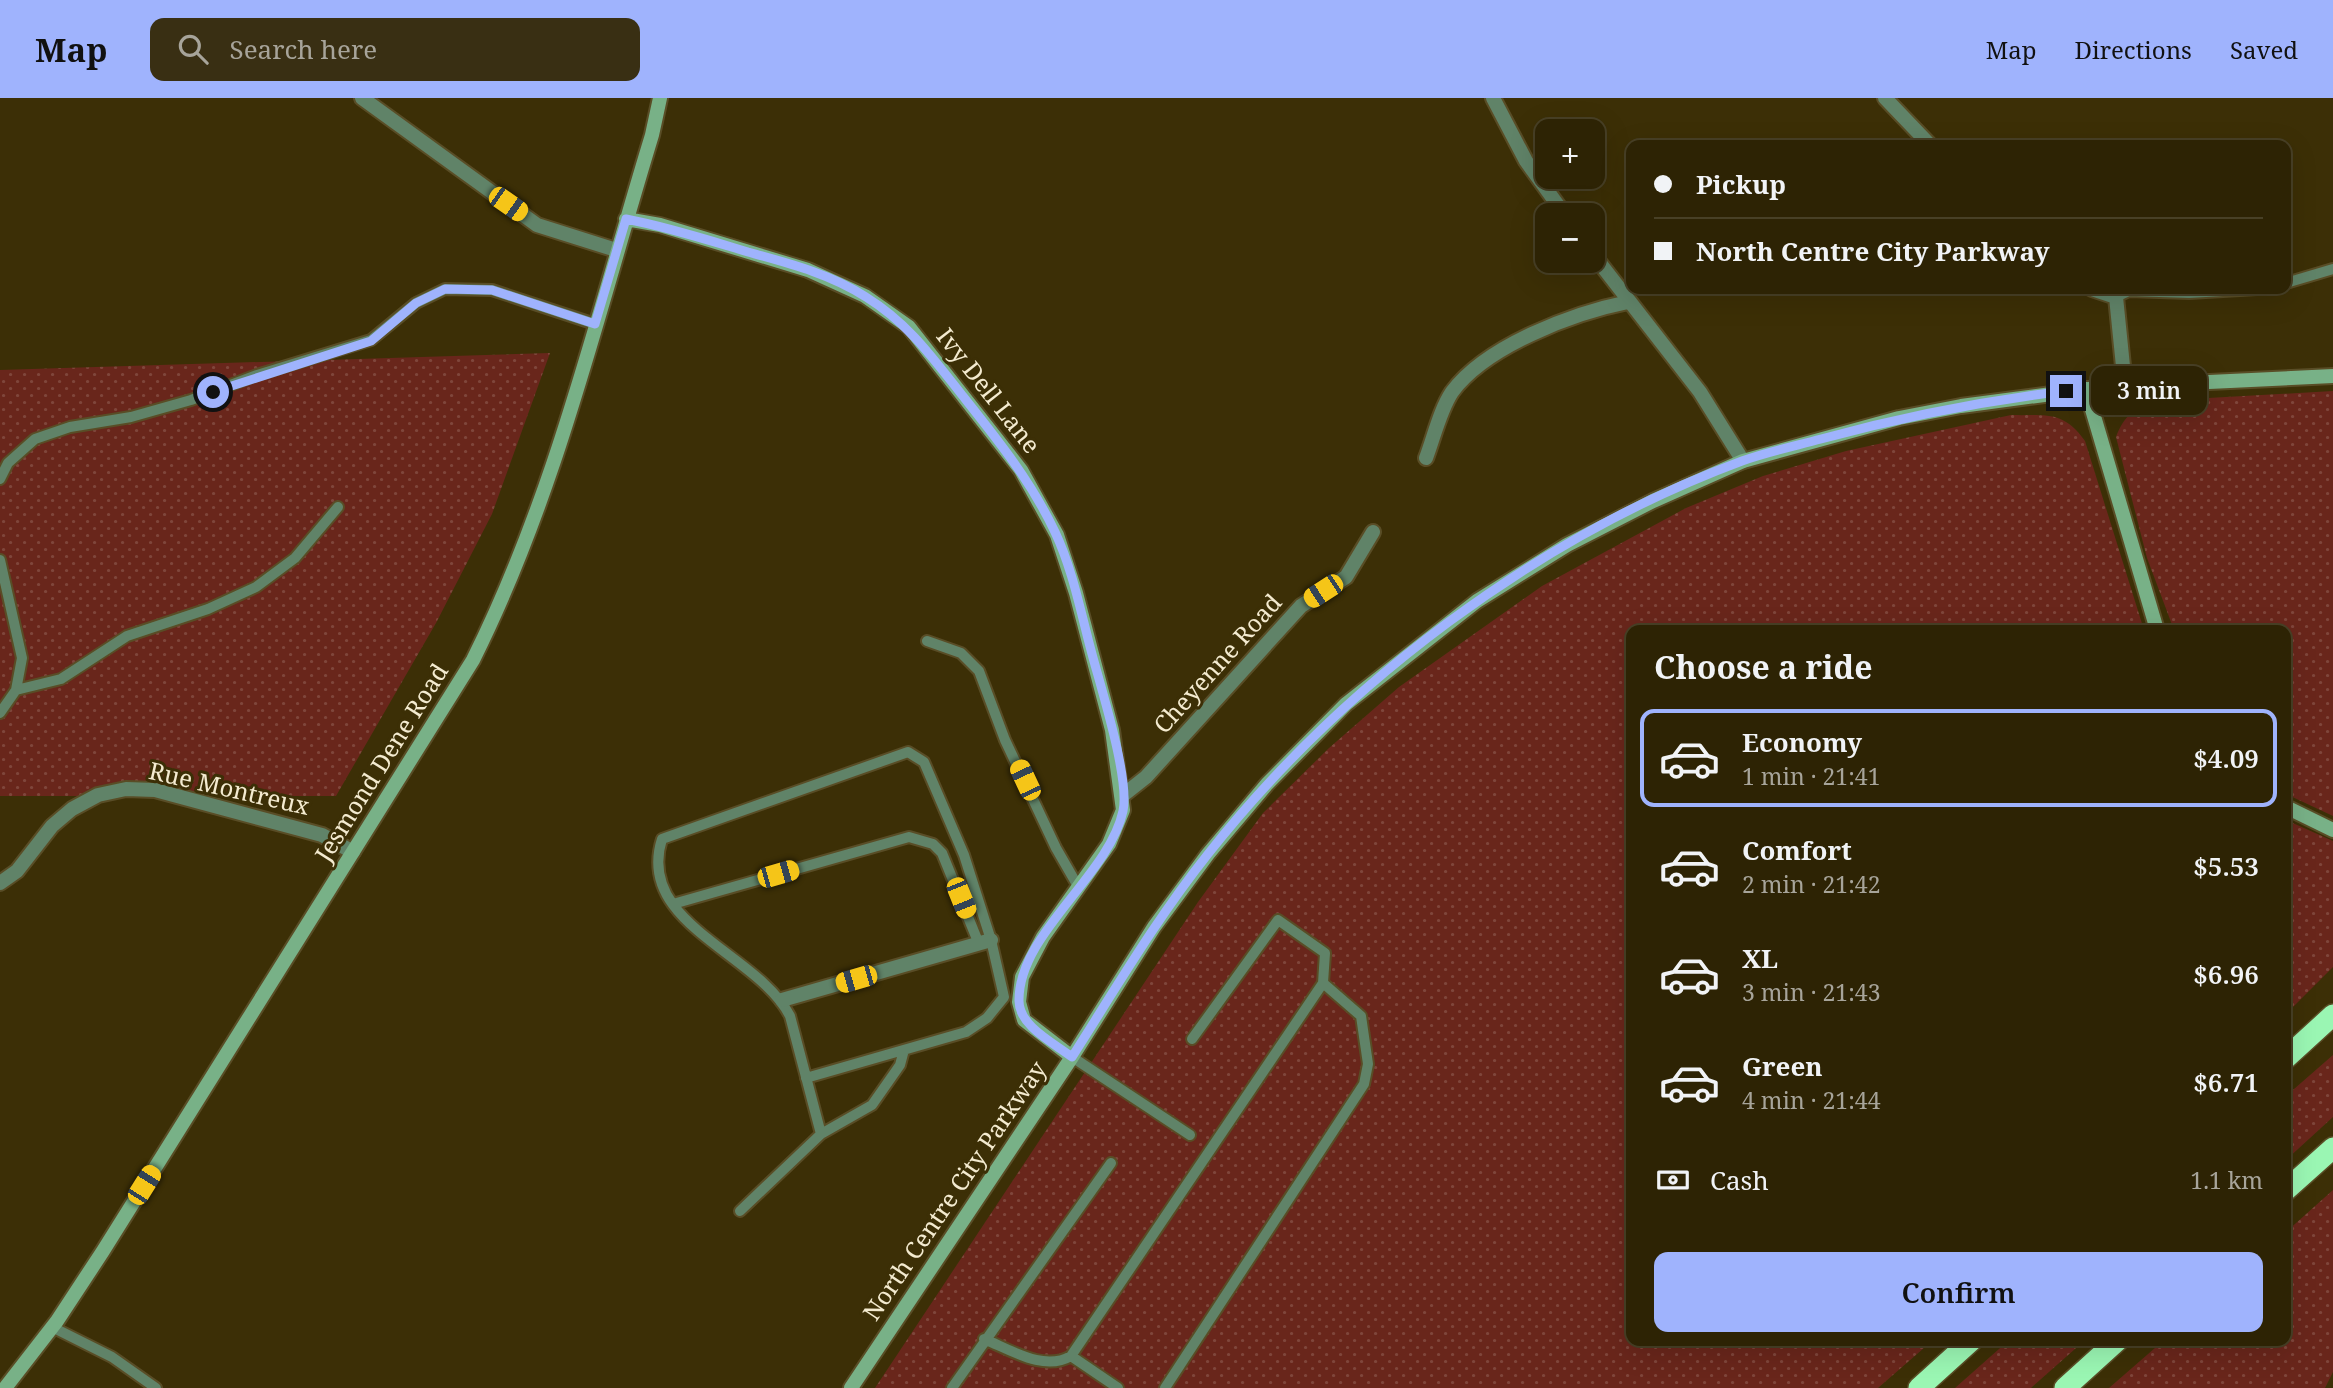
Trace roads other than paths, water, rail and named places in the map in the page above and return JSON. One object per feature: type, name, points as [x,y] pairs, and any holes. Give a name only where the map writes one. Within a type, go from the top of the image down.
[{"type":"highway","points":[[2291,1054],[2333,1016]]},
{"type":"highway","points":[[2291,1186],[2333,1148]]},
{"type":"highway","points":[[1919,1388],[1965,1346]]},
{"type":"highway","points":[[2065,1388],[2111,1346]]},
{"type":"street","points":[[362,98],[537,225],[616,250]]},
{"type":"street","name":"Jesmond Dene Road","points":[[5,1388],[52,1327],[474,660],[508,591],[542,501],[652,135],[660,98]]},
{"type":"street","points":[[1493,98],[1526,161],[1556,203]]},
{"type":"street","points":[[1885,98],[1925,140]]},
{"type":"street","name":"Ivy Dell Lane","points":[[626,219],[660,225],[808,270],[865,296],[909,327],[1021,470],[1057,535],[1076,593],[1112,730],[1123,810],[1109,844],[1038,947],[1022,977],[1019,1002]]},
{"type":"street","points":[[1605,271],[1700,393],[1743,461]]},
{"type":"street","points":[[2107,294],[2116,297],[2125,386]]},
{"type":"street","points":[[1426,458],[1451,394],[1478,364],[1551,326],[1628,302]]},
{"type":"street","name":"North Centre City Parkway","points":[[851,1388],[1072,1057],[1154,927],[1208,854],[1267,784],[1346,704],[1477,601],[1559,550],[1653,501],[1743,461],[1899,418],[1974,404],[2086,389],[2333,376]]},
{"type":"street","points":[[2086,389],[2156,625]]},
{"type":"street","name":"Cheyenne Road","points":[[1122,796],[1146,777],[1301,606],[1346,577],[1373,533]]},
{"type":"street","name":"Rue Montreux","points":[[0,883],[17,871],[52,826],[72,809],[98,795],[125,789],[155,790],[322,835],[353,852]]},
{"type":"street","points":[[2291,809],[2333,830]]},
{"type":"street","points":[[782,1000],[985,942]]},
{"type":"street","points":[[1019,1002],[1024,1020],[1072,1057]]},
{"type":"lane","points":[[2291,282],[2333,269]]},
{"type":"lane","points":[[0,479],[8,463],[35,439],[70,427],[131,417],[179,404],[257,375],[371,341],[416,303],[445,289],[492,290],[595,324]]},
{"type":"lane","points":[[2116,297],[2122,294]]},
{"type":"lane","points":[[16,690],[61,679],[127,636],[208,609],[257,587],[295,558],[338,507]]},
{"type":"lane","points":[[0,560],[22,658],[16,690],[0,713]]},
{"type":"lane","points":[[927,641],[961,653],[979,671],[1006,740],[1079,888]]},
{"type":"lane","points":[[821,1134],[790,1016],[782,1000],[768,984],[688,924],[673,904],[662,886],[655,859],[662,839],[908,752],[924,762],[964,855],[985,942],[1004,997]]},
{"type":"lane","points":[[673,904],[909,837],[933,844],[942,853],[985,942]]},
{"type":"lane","points":[[984,1339],[1046,1364],[1060,1363],[1071,1356],[1323,983],[1325,953],[1279,920],[1192,1039]]},
{"type":"lane","points":[[1165,1388],[1364,1084],[1368,1064],[1361,1016],[1323,983]]},
{"type":"lane","points":[[1004,997],[1019,1002]]},
{"type":"lane","points":[[806,1077],[966,1032],[987,1018],[1004,997]]},
{"type":"lane","points":[[740,1212],[821,1134],[872,1105],[900,1065],[904,1050]]},
{"type":"lane","points":[[1072,1057],[1189,1135]]},
{"type":"lane","points":[[952,1388],[984,1339],[1111,1163]]},
{"type":"lane","points":[[52,1327],[111,1357],[153,1385]]},
{"type":"lane","points":[[1071,1356],[1118,1388]]}]
